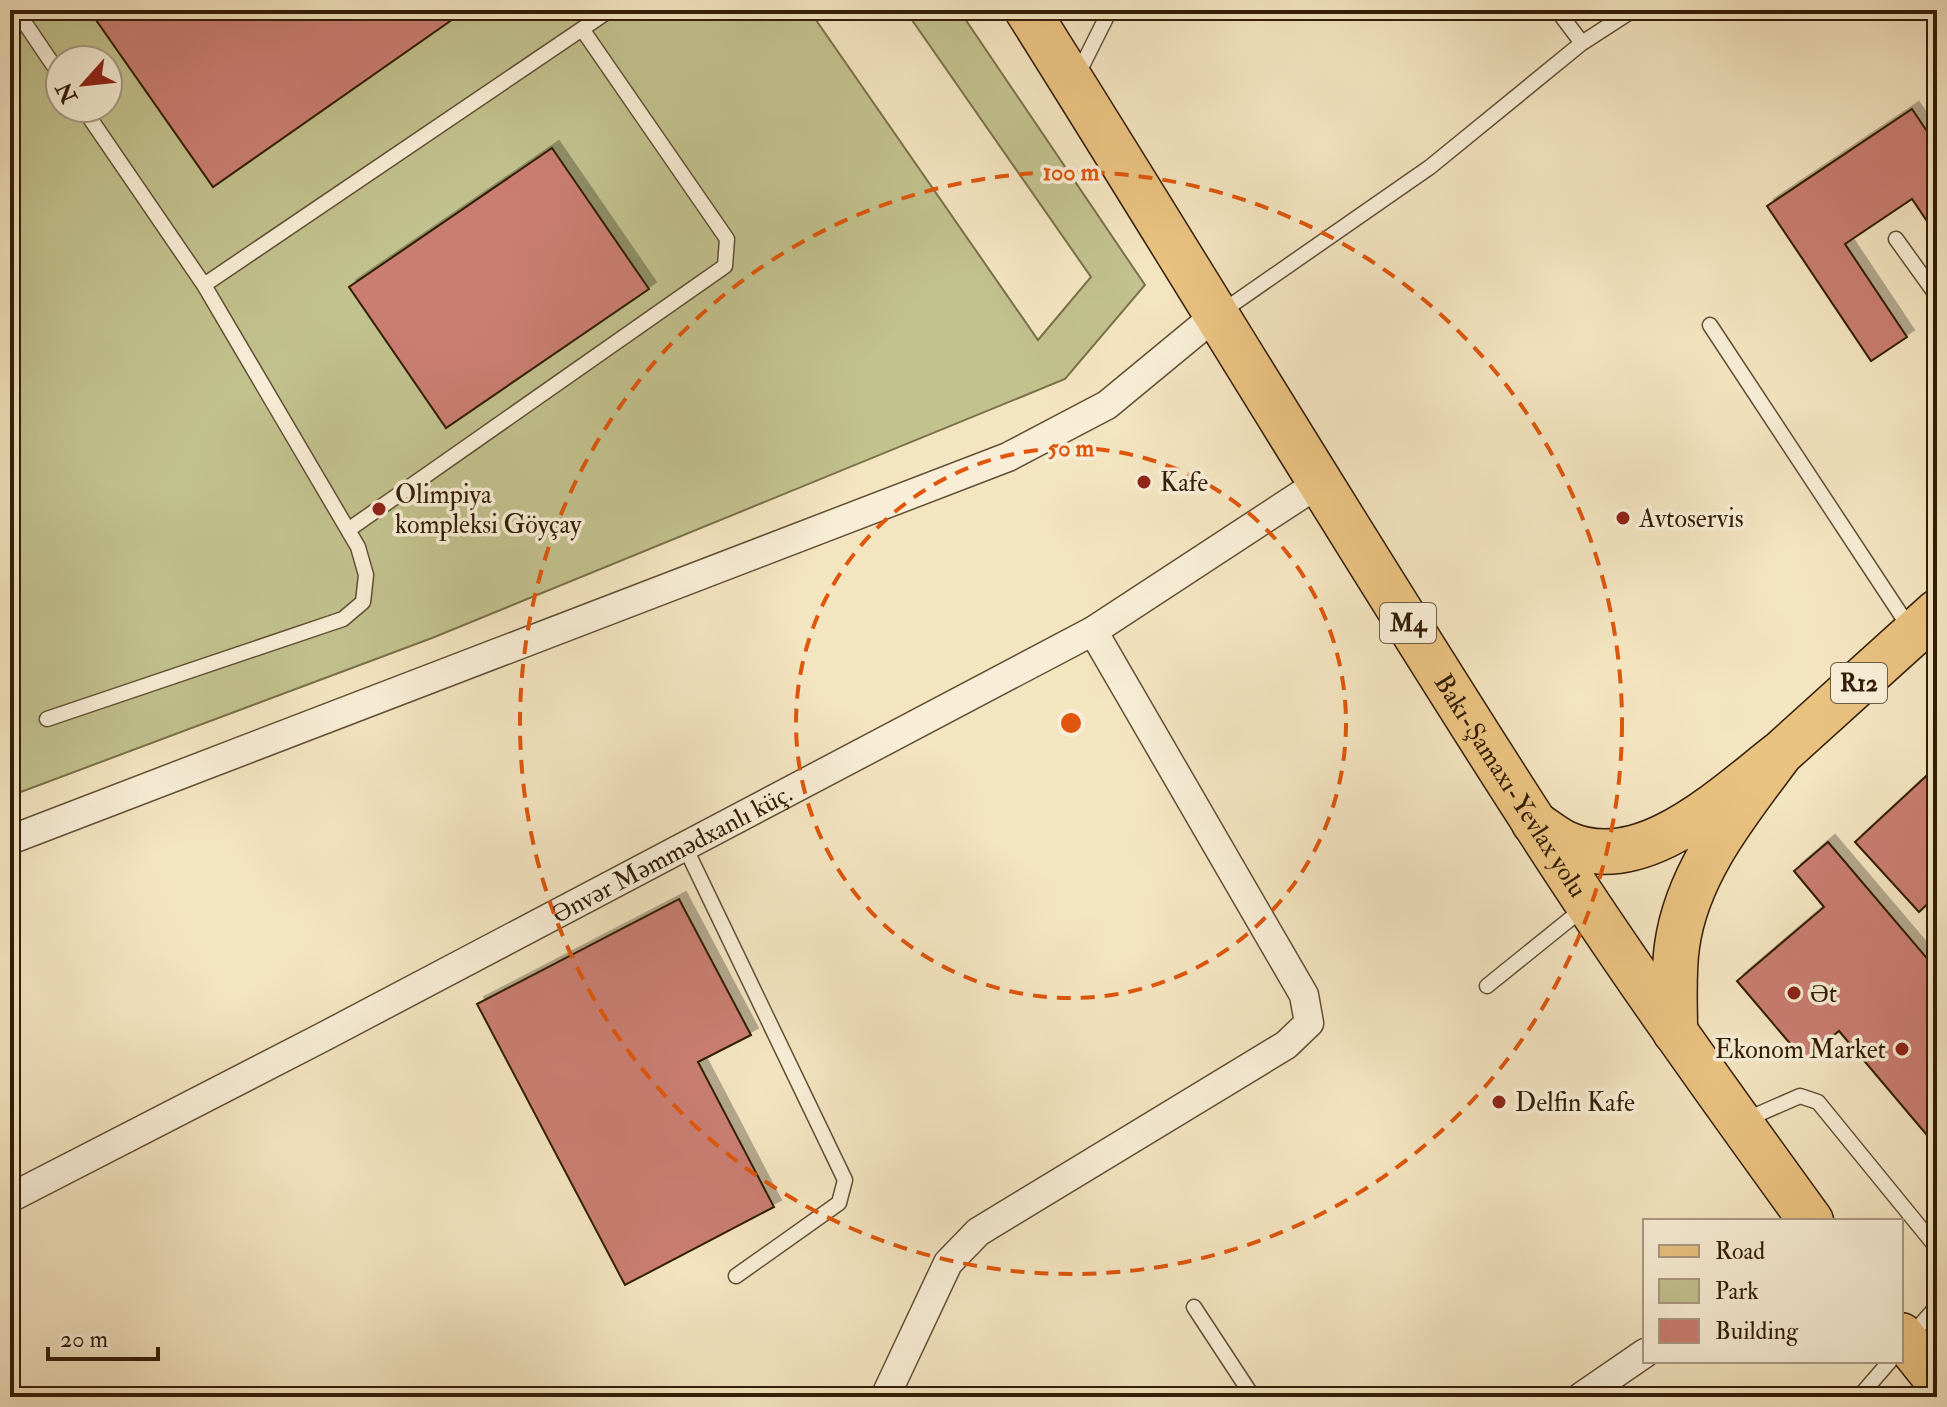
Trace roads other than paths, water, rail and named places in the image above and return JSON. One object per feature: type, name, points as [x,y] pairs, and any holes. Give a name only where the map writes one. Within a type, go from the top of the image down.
[{"type":"main road","name":"Bakı-Şamaxı-Yevlax yolu","points":[[1027,10],[1319,483],[1534,823],[1675,1032],[1810,1219]]},
{"type":"main road","name":"R12","points":[[1781,753],[1926,623]]},
{"type":"main road","points":[[1534,823],[1566,843],[1592,850],[1627,850],[1664,838],[1708,810],[1781,753]]},
{"type":"main road","points":[[1675,1032],[1677,943],[1687,906],[1702,869],[1724,832],[1781,753]]},
{"type":"main road","points":[[1903,1350],[1937,1380]]},
{"type":"street","points":[[10,840],[1008,457],[1107,405],[1216,315]]},
{"type":"street","name":"Ənvər Məmmədxanlı küç.","points":[[10,1198],[1093,631],[1319,483]]},
{"type":"street","points":[[885,1397],[948,1263],[978,1232],[1286,1045],[1309,1023],[1304,995],[1093,631]]},
{"type":"street","points":[[1581,1397],[1643,1354]]},
{"type":"lane","points":[[16,10],[44,51]]},
{"type":"lane","points":[[204,285],[610,10]]},
{"type":"lane","points":[[1073,84],[1110,10]]},
{"type":"lane","points":[[1557,10],[1582,43]]},
{"type":"lane","points":[[1216,315],[1430,167],[1582,43],[1633,10]]},
{"type":"lane","points":[[348,530],[725,266],[727,239],[582,29]]},
{"type":"lane","points":[[47,719],[343,619],[363,602],[366,575],[358,547],[204,285],[94,124]]},
{"type":"lane","points":[[1896,239],[1937,296]]},
{"type":"lane","points":[[1710,325],[1926,623]]},
{"type":"lane","points":[[685,847],[845,1180],[839,1203],[736,1276]]},
{"type":"lane","points":[[1487,986],[1588,905]]},
{"type":"lane","points":[[1739,1122],[1800,1096],[1818,1102],[1937,1248]]},
{"type":"lane","points":[[1903,1342],[1937,1306]]},
{"type":"lane","points":[[1194,1307],[1253,1397]]},
{"type":"lane","points":[[1859,1397],[1886,1363]]},
{"type":"place","name":"Kafe","points":[[1144,482]]},
{"type":"place","name":"Olimpiya kompleksi Göyçay","points":[[379,509]]},
{"type":"place","name":"Avtoservis","points":[[1623,518]]},
{"type":"place","name":"Ət","points":[[1794,993]]},
{"type":"place","name":"Ekonom Market","points":[[1902,1049]]},
{"type":"place","name":"Delfin Kafe","points":[[1499,1102]]}]
